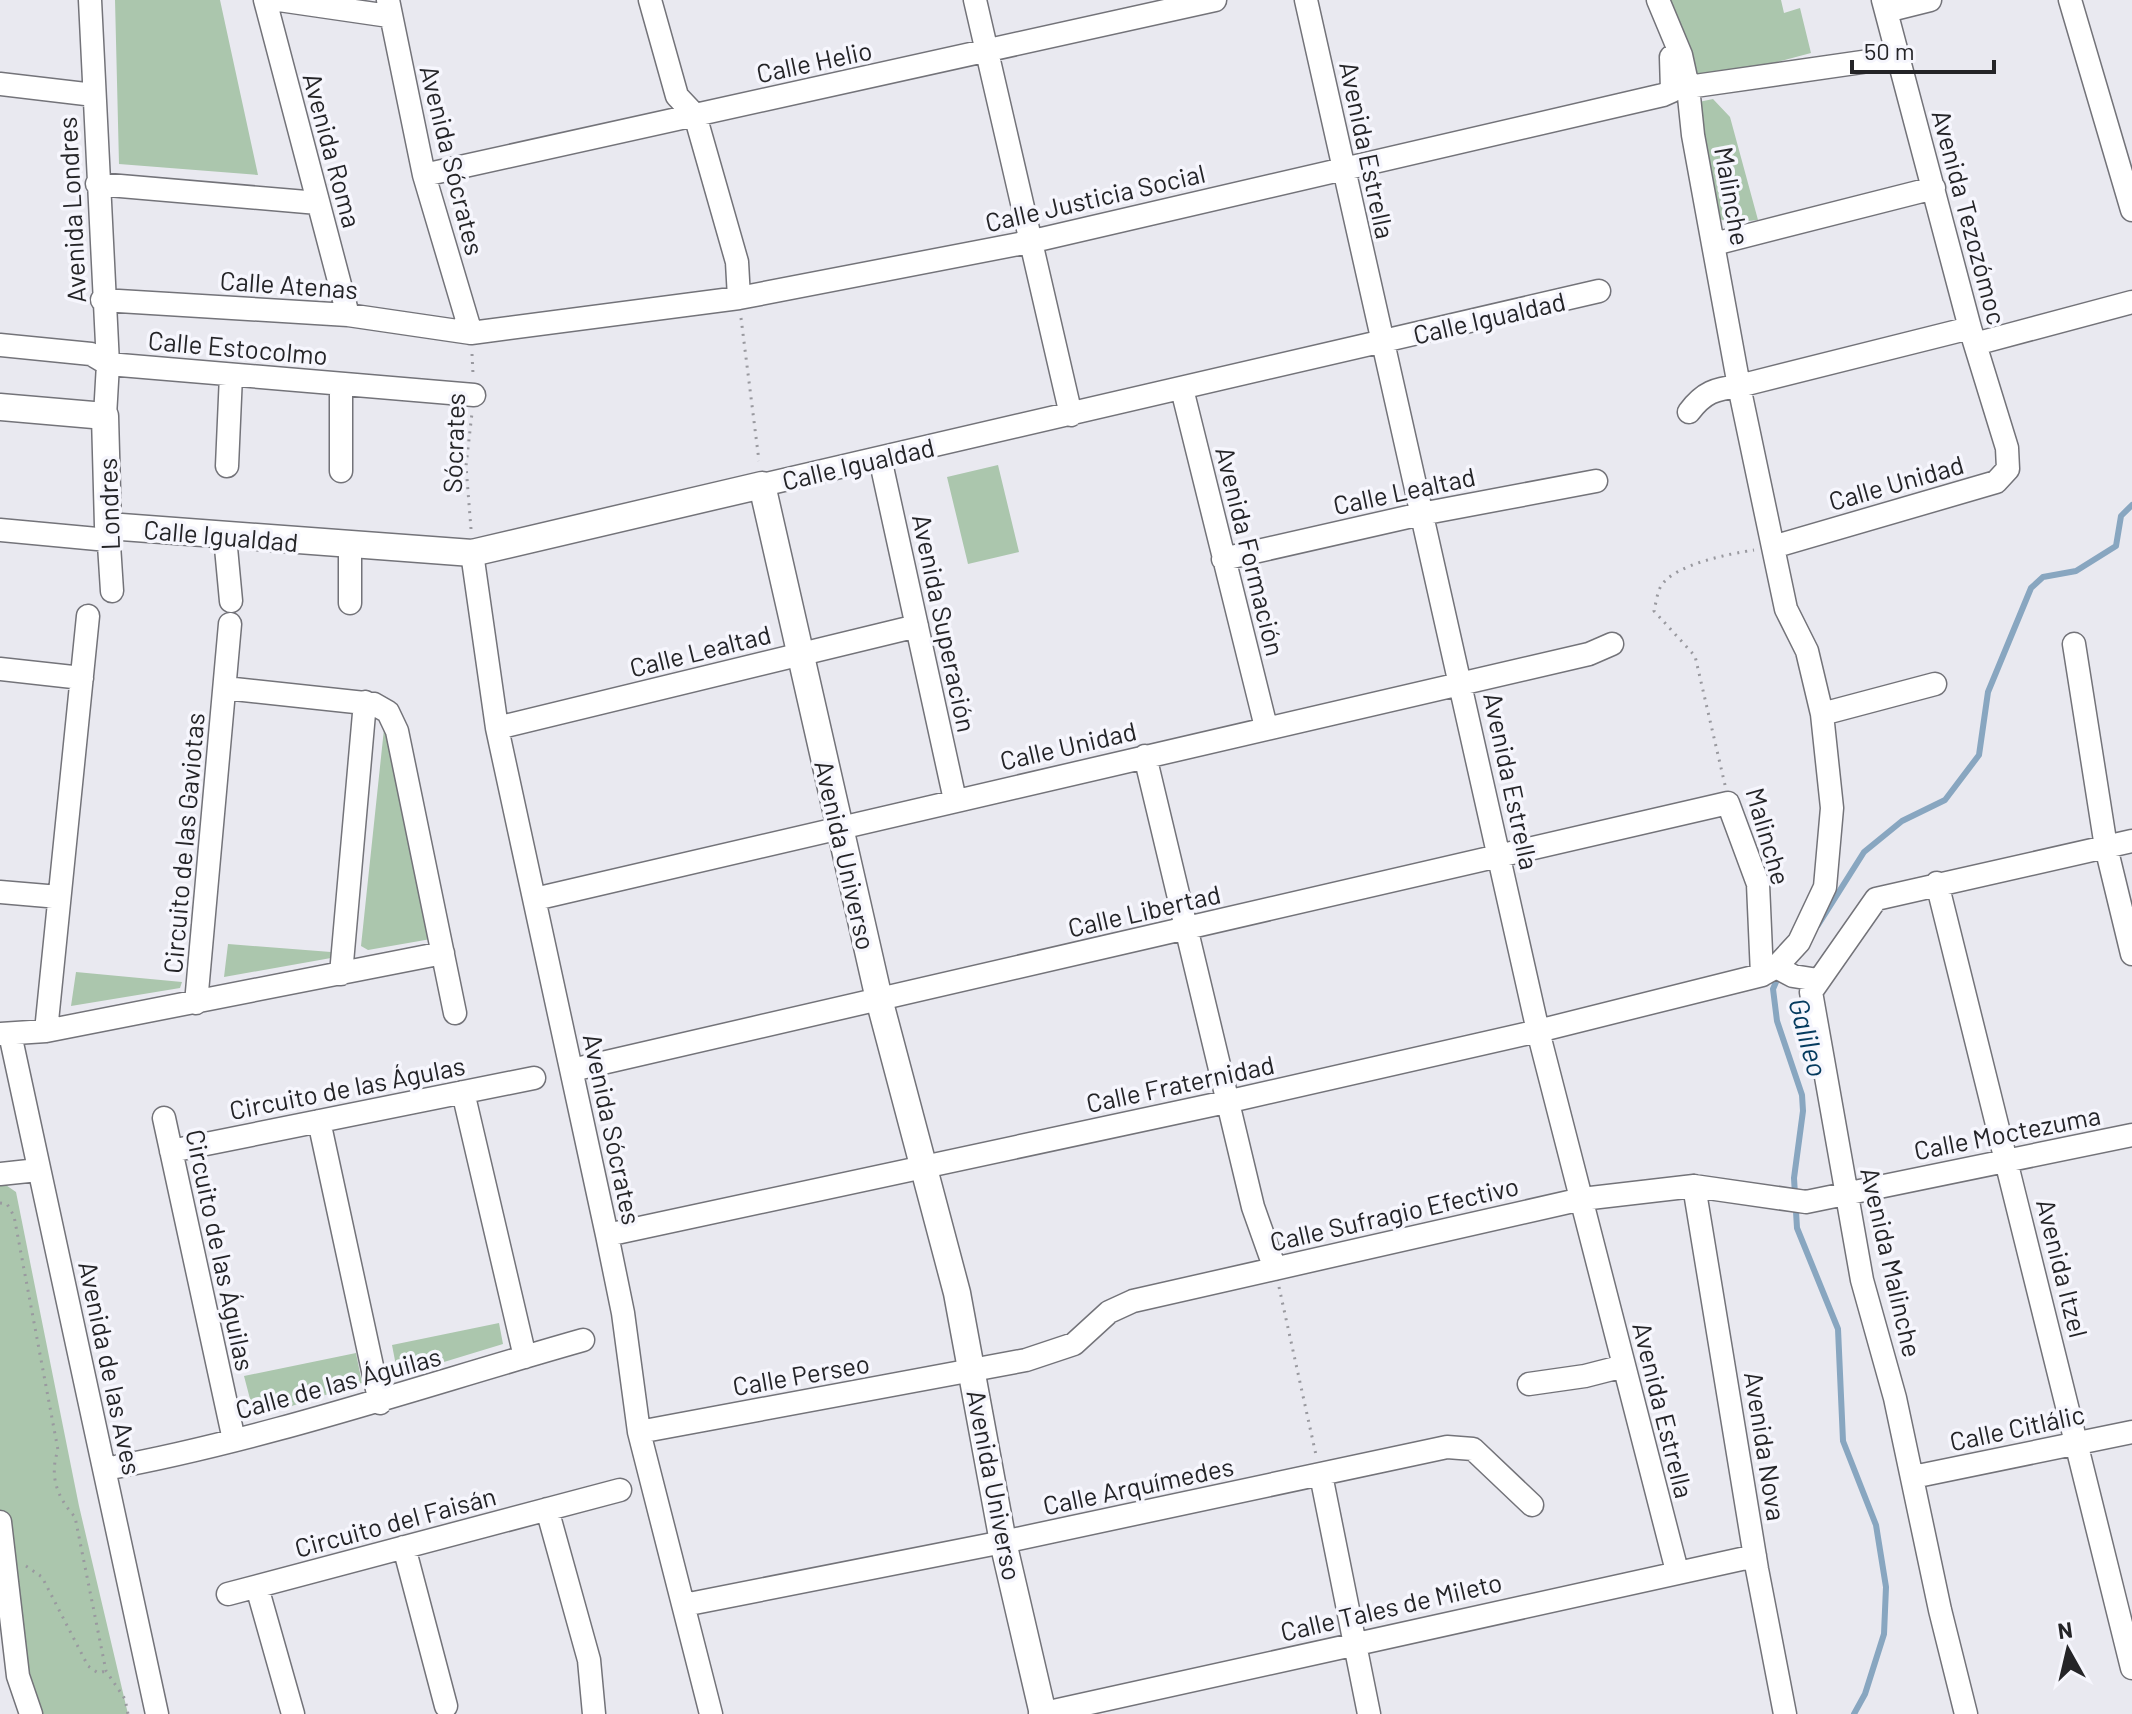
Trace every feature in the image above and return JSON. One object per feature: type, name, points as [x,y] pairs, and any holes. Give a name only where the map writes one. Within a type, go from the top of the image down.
[{"type":"street","name":"Avenida Londres","points":[[90,0],[102,300],[108,364],[105,416]]},
{"type":"street","name":"Avenida Roma","points":[[265,0],[348,315]]},
{"type":"street","points":[[279,0],[388,8]]},
{"type":"street","points":[[650,0],[677,96],[695,115],[737,262],[739,298]]},
{"type":"street","points":[[975,0],[1071,415]]},
{"type":"street","name":"Calle Helio","points":[[424,175],[1215,0]]},
{"type":"street","name":"Avenida Estrella","points":[[1306,0],[1421,514],[1462,681],[1538,1031],[1677,1571]]},
{"type":"street","name":"Malinche","points":[[1658,0],[1688,87],[1739,386],[1786,609],[1807,651],[1822,714],[1832,808],[1825,887],[1799,942],[1769,971]]},
{"type":"street","points":[[1884,5],[1930,0]]},
{"type":"street","points":[[2070,0],[2132,210]]},
{"type":"street","name":"Avenida Tezozómoc","points":[[1884,5],[1972,336],[2007,448]]},
{"type":"street","name":"Avenida Sócrates","points":[[388,8],[424,175],[471,333]]},
{"type":"street","name":"Calle Justicia Social","points":[[471,333],[739,298],[1029,242],[1663,95],[1672,91],[1673,37]]},
{"type":"street","points":[[1688,87],[1897,57]]},
{"type":"street","points":[[0,84],[94,95]]},
{"type":"street","points":[[97,184],[318,203]]},
{"type":"street","points":[[1714,244],[1934,188]]},
{"type":"street","name":"Calle Igualdad","points":[[108,533],[225,537],[472,553],[1599,291]]},
{"type":"street","name":"Calle Atenas","points":[[102,300],[348,315],[471,333]]},
{"type":"street","points":[[1689,412],[1699,398],[1713,389],[2132,302]]},
{"type":"street","name":"Calle Estocolmo","points":[[0,345],[91,354],[108,364],[474,395]]},
{"type":"street","points":[[227,466],[231,375]]},
{"type":"street","points":[[341,384],[341,471]]},
{"type":"street","name":"Avenida Formación","points":[[1182,389],[1266,727]]},
{"type":"street","points":[[0,407],[105,416]]},
{"type":"street","name":"Londres","points":[[105,416],[112,591]]},
{"type":"street","name":"Calle Unidad","points":[[1773,547],[1996,482],[2008,469],[2007,448]]},
{"type":"street","name":"Avenida Superación","points":[[880,458],[955,800]]},
{"type":"street","name":"Calle Lealtad","points":[[1223,559],[1421,514],[1596,481]]},
{"type":"street","name":"Avenida Universo","points":[[762,485],[879,999],[957,1293],[1003,1542],[1042,1714]]},
{"type":"street","points":[[0,530],[108,533]]},
{"type":"street","points":[[225,537],[231,601]]},
{"type":"street","points":[[350,546],[350,603]]},
{"type":"street","name":"Avenida Sócrates","points":[[472,553],[497,728],[623,1313],[639,1432],[711,1714]]},
{"type":"street","points":[[46,1031],[88,616]]},
{"type":"street","name":"Circuito de las Gaviotas","points":[[196,1003],[230,624]]},
{"type":"street","name":"Calle Lealtad","points":[[497,728],[917,626]]},
{"type":"street","name":"Calle Unidad","points":[[535,899],[1462,681],[1589,654],[1612,644]]},
{"type":"street","points":[[2074,644],[2106,847],[2132,954]]},
{"type":"street","points":[[0,669],[82,678]]},
{"type":"street","points":[[1822,714],[1935,684]]},
{"type":"street","name":"Circuito de las Gaviotas","points":[[225,688],[365,702]]},
{"type":"street","points":[[341,974],[365,702],[388,712],[397,731],[455,1013]]},
{"type":"street","points":[[1145,756],[1226,1102],[1253,1207],[1275,1269]]},
{"type":"street","name":"Malinche","points":[[1728,803],[1758,884],[1769,971]]},
{"type":"street","name":"Calle Libertad","points":[[572,1070],[1728,803]]},
{"type":"street","points":[[1769,971],[1818,980],[1876,899],[2132,841]]},
{"type":"street","name":"Avenida Itzel","points":[[1937,883],[2132,1668]]},
{"type":"street","points":[[0,892],[59,897]]},
{"type":"street","name":"Circuito de las Gaviotas","points":[[5,1034],[46,1031],[443,953]]},
{"type":"street","name":"Calle Fraternidad","points":[[607,1235],[1226,1102],[1538,1031],[1769,971]]},
{"type":"street","name":"Avenida Malinche","points":[[1818,980],[1811,1001],[1822,1039],[1862,1280],[1895,1398],[1966,1714]]},
{"type":"street","name":"Avenida de las Aves","points":[[5,1034],[105,1469],[157,1714]]},
{"type":"street","name":"Circuito de las Águlas","points":[[171,1151],[534,1078]]},
{"type":"street","points":[[463,1092],[525,1357]]},
{"type":"street","name":"Circuito de las Águilas","points":[[164,1118],[234,1440]]},
{"type":"street","points":[[319,1121],[380,1403]]},
{"type":"street","name":"Calle Moctezuma","points":[[1846,1193],[2132,1135]]},
{"type":"street","points":[[0,1174],[38,1170]]},
{"type":"street","name":"Calle Sufragio Efectivo","points":[[973,1371],[1059,1352],[1074,1344],[1109,1312],[1133,1301],[1582,1199],[1694,1186],[1746,1191],[1794,1202],[1846,1193]]},
{"type":"street","name":"Avenida Nova","points":[[1694,1186],[1755,1556],[1785,1714]]},
{"type":"street","name":"Calle de las Águilas","points":[[105,1469],[169,1458],[380,1403],[583,1340]]},
{"type":"street","points":[[1529,1384],[1585,1376],[1624,1366]]},
{"type":"street","name":"Calle Perseo","points":[[639,1432],[973,1371]]},
{"type":"street","name":"Calle Citlálic","points":[[1913,1477],[2132,1432]]},
{"type":"street","name":"Calle Arquímedes","points":[[684,1605],[1003,1542],[1431,1449],[1462,1446],[1484,1458],[1532,1505]]},
{"type":"street","points":[[1321,1475],[1369,1714]]},
{"type":"street","name":"Circuito del Faisán","points":[[228,1594],[620,1490]]},
{"type":"street","points":[[547,1509],[589,1660],[594,1714]]},
{"type":"street","points":[[0,1522],[9,1672],[31,1714]]},
{"type":"street","points":[[404,1547],[446,1706]]},
{"type":"street","name":"Calle Tales de Mileto","points":[[1042,1714],[1755,1556]]},
{"type":"street","points":[[257,1587],[293,1714]]},
{"type":"path","points":[[739,298],[762,485]]},
{"type":"path","name":"Sócrates","points":[[471,333],[474,395],[466,466],[472,553]]},
{"type":"path","name":"Malinche","points":[[1728,803],[1695,656],[1654,611],[1662,584],[1679,572],[1721,555],[1773,547]]},
{"type":"path","points":[[0,1203],[7,1204],[14,1216],[52,1410],[58,1450],[51,1469],[61,1502],[75,1517],[106,1671],[125,1699],[128,1714]]},
{"type":"path","points":[[1275,1269],[1321,1475]]},
{"type":"path","points":[[18,1562],[42,1577],[88,1666],[98,1673],[106,1671]]},
{"type":"green space","points":[[115,0],[220,0],[258,175],[119,164]]},
{"type":"green space","points":[[1669,0],[1781,0],[1784,13],[1800,8],[1811,53],[1694,84]]},
{"type":"green space","points":[[1713,99],[1730,117],[1758,220],[1730,223],[1715,217],[1694,103]]},
{"type":"green space","points":[[998,465],[1019,552],[968,564],[947,477]]},
{"type":"green space","points":[[384,729],[389,734],[431,939],[368,950],[361,946]]},
{"type":"green space","points":[[228,944],[331,952],[331,958],[224,977]]},
{"type":"green space","points":[[76,972],[182,982],[180,988],[71,1006]]},
{"type":"green space","points":[[0,1181],[16,1192],[79,1506],[128,1714],[28,1714],[0,1560]]},
{"type":"green space","points":[[499,1323],[503,1344],[398,1376],[392,1345]]},
{"type":"green space","points":[[356,1353],[362,1383],[255,1418],[244,1376]]},
{"type":"waterway","name":"Galileo","points":[[1818,925],[1864,852],[1902,821],[1945,800],[1979,755],[1988,692],[2031,588],[2043,577],[2076,571],[2116,546],[2121,516],[2132,505]]},
{"type":"waterway","name":"Galileo","points":[[1779,975],[1773,989],[1777,1021],[1802,1095],[1803,1111],[1794,1178],[1797,1228],[1838,1329],[1843,1441],[1876,1525],[1886,1587],[1884,1634],[1865,1694],[1854,1714]]}]
